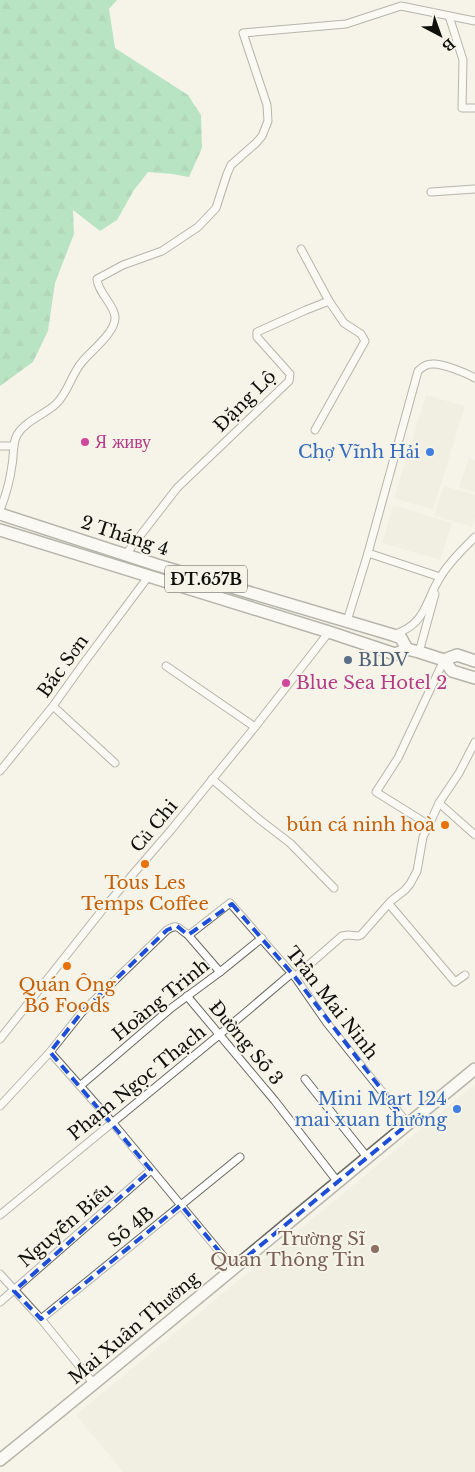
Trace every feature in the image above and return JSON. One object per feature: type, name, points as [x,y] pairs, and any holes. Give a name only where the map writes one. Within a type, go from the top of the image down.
[{"type":"main road","name":"2 Tháng 4","points":[[0,514],[157,564],[394,635]]},
{"type":"main road","name":"2 Tháng 4","points":[[0,530],[330,632],[394,654],[407,649],[419,652],[444,660],[452,671],[475,678]]},
{"type":"main road","points":[[148,577],[157,564]]},
{"type":"main road","points":[[394,635],[401,638],[407,649]]},
{"type":"main road","name":"2 Tháng 4","points":[[444,660],[457,655],[475,661]]},
{"type":"main road","name":"Mai Xuân Thưởng","points":[[0,1460],[475,1069]]},
{"type":"street","points":[[0,510],[10,478],[17,435],[24,427],[59,401],[80,364],[112,327],[115,317],[114,311],[99,288],[97,279],[123,265],[162,251],[198,227],[216,208],[231,165],[262,136],[268,122],[267,105],[243,33],[346,24],[401,6],[475,21]]},
{"type":"street","points":[[449,16],[463,60],[462,108],[475,108]]},
{"type":"street","points":[[431,192],[475,189]]},
{"type":"street","points":[[301,249],[329,301],[344,323],[361,334],[365,340],[315,430]]},
{"type":"street","name":"Đặng Lộ","points":[[126,554],[177,488],[289,381],[290,374],[257,337],[257,332],[329,301]]},
{"type":"street","points":[[347,621],[368,553],[418,371],[423,367],[434,364],[468,374],[475,378]]},
{"type":"street","points":[[0,446],[14,446]]},
{"type":"street","points":[[394,635],[407,630],[418,621],[446,567],[475,537]]},
{"type":"street","points":[[368,553],[440,577]]},
{"type":"street","name":"Bắc Sơn","points":[[0,771],[53,706],[148,577]]},
{"type":"street","points":[[419,652],[440,577]]},
{"type":"street","name":"Củ Chi","points":[[0,1039],[103,909],[255,728],[330,632]]},
{"type":"street","points":[[429,824],[376,792],[398,758],[444,660]]},
{"type":"street","points":[[166,666],[255,728]]},
{"type":"street","points":[[53,706],[115,763]]},
{"type":"street","points":[[293,975],[342,936],[358,936],[361,934],[405,890],[417,871],[424,837],[429,824],[439,803],[459,773],[475,742]]},
{"type":"street","points":[[212,779],[290,843],[334,888]]},
{"type":"street","points":[[439,803],[475,834]]},
{"type":"street","name":"Trần Mai Ninh","points":[[188,935],[230,902],[293,975],[327,1023],[408,1124]]},
{"type":"street","points":[[389,904],[455,982],[464,975]]},
{"type":"street","points":[[0,1106],[50,1052],[82,1012],[172,926],[177,926],[188,935],[220,972]]},
{"type":"street","name":"Hoàng Trinh","points":[[80,1086],[154,1022],[262,938]]},
{"type":"street","name":"Phạm Ngọc Thạch","points":[[0,1215],[293,975]]},
{"type":"street","name":"Đường Số 3","points":[[187,996],[275,1101],[337,1181]]},
{"type":"street","points":[[50,1052],[112,1122],[233,1268]]},
{"type":"street","points":[[305,1079],[367,1157]]},
{"type":"street","name":"Số 4B","points":[[41,1319],[240,1157]]},
{"type":"street","name":"Nguyễn Biểu","points":[[0,1302],[150,1170]]},
{"type":"street","points":[[0,1274],[41,1319],[94,1384]]},
{"type":"highlighted area","points":[[232,904],[295,977],[408,1124],[233,1268],[181,1205],[41,1319],[14,1291],[151,1170],[50,1052],[82,1012],[167,930],[177,926],[188,935]]},
{"type":"shaded area","name":"Chợ Vĩnh Hải","points":[[426,395],[465,406],[433,510],[394,498]]},
{"type":"shaded area","name":"Chợ Vĩnh Hải","points":[[469,458],[475,460],[475,492],[459,487]]},
{"type":"shaded area","name":"Chợ Vĩnh Hải","points":[[444,486],[475,495],[475,517],[472,527],[434,515]]},
{"type":"shaded area","name":"Chợ Vĩnh Hải","points":[[393,505],[452,523],[440,560],[382,543]]},
{"type":"shaded area","name":"Trường Sĩ Quan Thông Tin","points":[[475,1084],[475,1472],[123,1472],[76,1415]]},
{"type":"green space","points":[[0,0],[117,0],[109,9],[115,48],[188,95],[201,115],[202,148],[189,177],[148,172],[134,190],[117,220],[100,231],[73,210],[74,234],[55,283],[48,331],[33,362],[0,386]]},
{"type":"place","name":"Я живу","points":[[85,442]]},
{"type":"place","name":"Chợ Vĩnh Hải","points":[[430,452]]},
{"type":"place","name":"BIDV","points":[[348,660]]},
{"type":"place","name":"Blue Sea Hotel 2","points":[[286,683]]},
{"type":"place","name":"bún cá ninh hoà","points":[[445,825]]},
{"type":"place","name":"Tous Les Temps Coffee","points":[[145,864]]},
{"type":"place","name":"Quán Ông Bố Foods","points":[[67,966]]},
{"type":"place","name":"Mini Mart 124 mai xuan thưởng","points":[[457,1109]]},
{"type":"place","name":"Trường Sĩ Quan Thông Tin","points":[[375,1249]]}]
